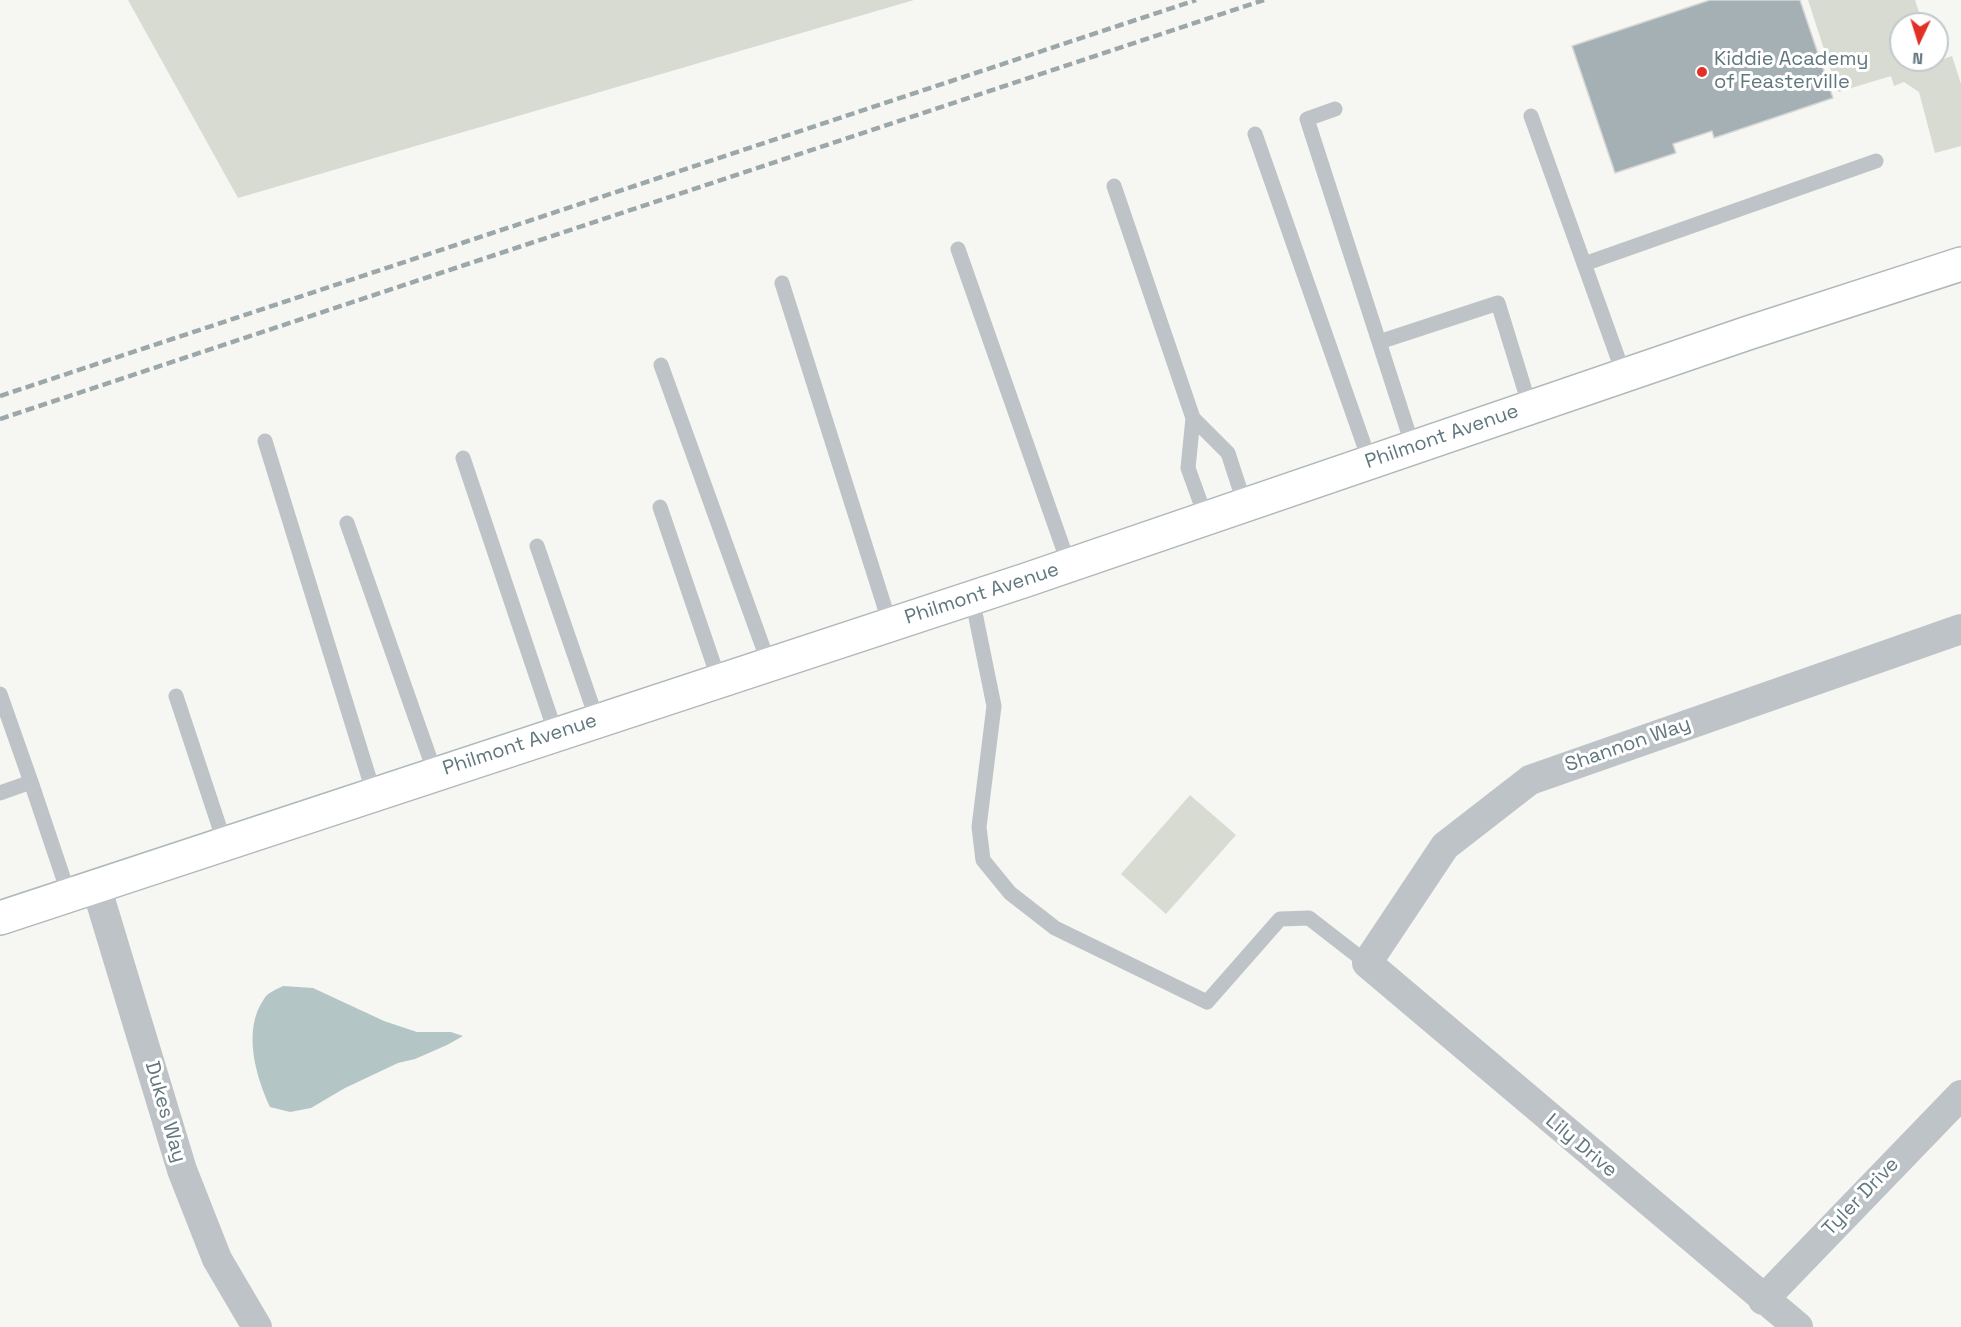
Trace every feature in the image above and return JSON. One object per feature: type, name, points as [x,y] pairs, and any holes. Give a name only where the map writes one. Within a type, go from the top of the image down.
[{"type":"main road","name":"Philmont Avenue","points":[[0,918],[972,598],[1624,375],[1961,264]]},
{"type":"street","name":"Shannon Way","points":[[1367,963],[1445,846],[1530,780],[1961,629]]},
{"type":"street","name":"Dukes Way","points":[[83,891],[182,1170],[217,1259],[257,1327]]},
{"type":"street","name":"Lily Drive","points":[[1367,963],[1797,1327]]},
{"type":"street","name":"Tyler Drive","points":[[1763,1300],[1961,1095]]},
{"type":"lane","points":[[1335,109],[1307,119],[1413,447]]},
{"type":"lane","points":[[1531,116],[1624,375]]},
{"type":"lane","points":[[1255,134],[1370,462]]},
{"type":"lane","points":[[1584,264],[1876,161]]},
{"type":"lane","points":[[1114,186],[1193,418],[1188,468],[1206,518]]},
{"type":"lane","points":[[958,249],[1069,565]]},
{"type":"lane","points":[[782,283],[890,624]]},
{"type":"lane","points":[[1379,342],[1498,303],[1530,407]]},
{"type":"lane","points":[[661,365],[769,664]]},
{"type":"lane","points":[[1193,418],[1228,453],[1245,505]]},
{"type":"lane","points":[[266,441],[374,794]]},
{"type":"lane","points":[[463,458],[556,734]]},
{"type":"lane","points":[[660,507],[719,680]]},
{"type":"lane","points":[[346,523],[435,773]]},
{"type":"lane","points":[[537,546],[597,720]]},
{"type":"lane","points":[[972,598],[994,706],[979,827],[983,860],[1010,893],[1055,928],[1207,1002],[1281,919],[1309,918],[1367,963]]},
{"type":"lane","points":[[0,694],[31,782],[83,891]]},
{"type":"lane","points":[[176,696],[225,843]]},
{"type":"lane","points":[[0,793],[31,782]]},
{"type":"shaded area","points":[[128,0],[914,0],[238,198]]},
{"type":"shaded area","points":[[1808,0],[1915,0],[1919,12],[1889,12],[1889,72],[1949,72],[1949,57],[1952,56],[1961,84],[1961,146],[1935,153],[1919,92],[1904,82],[1894,86],[1891,76],[1838,92]]},
{"type":"shaded area","points":[[1190,795],[1236,835],[1166,914],[1121,874]]},
{"type":"shaded area","points":[[283,986],[313,988],[384,1021],[417,1032],[451,1032],[463,1036],[345,1088],[311,1108],[290,1112],[270,1107],[256,1068],[254,1025],[257,1011],[265,997]]},
{"type":"building","name":"Kiddie Academy of Feasterville","points":[[1710,0],[1800,0],[1833,98],[1714,138],[1712,131],[1673,144],[1676,153],[1615,173],[1572,46]]},
{"type":"railway","points":[[0,396],[1196,0]]},
{"type":"railway","points":[[0,419],[1264,0]]},
{"type":"place","name":"Kiddie Academy of Feasterville","points":[[1702,72]]}]
